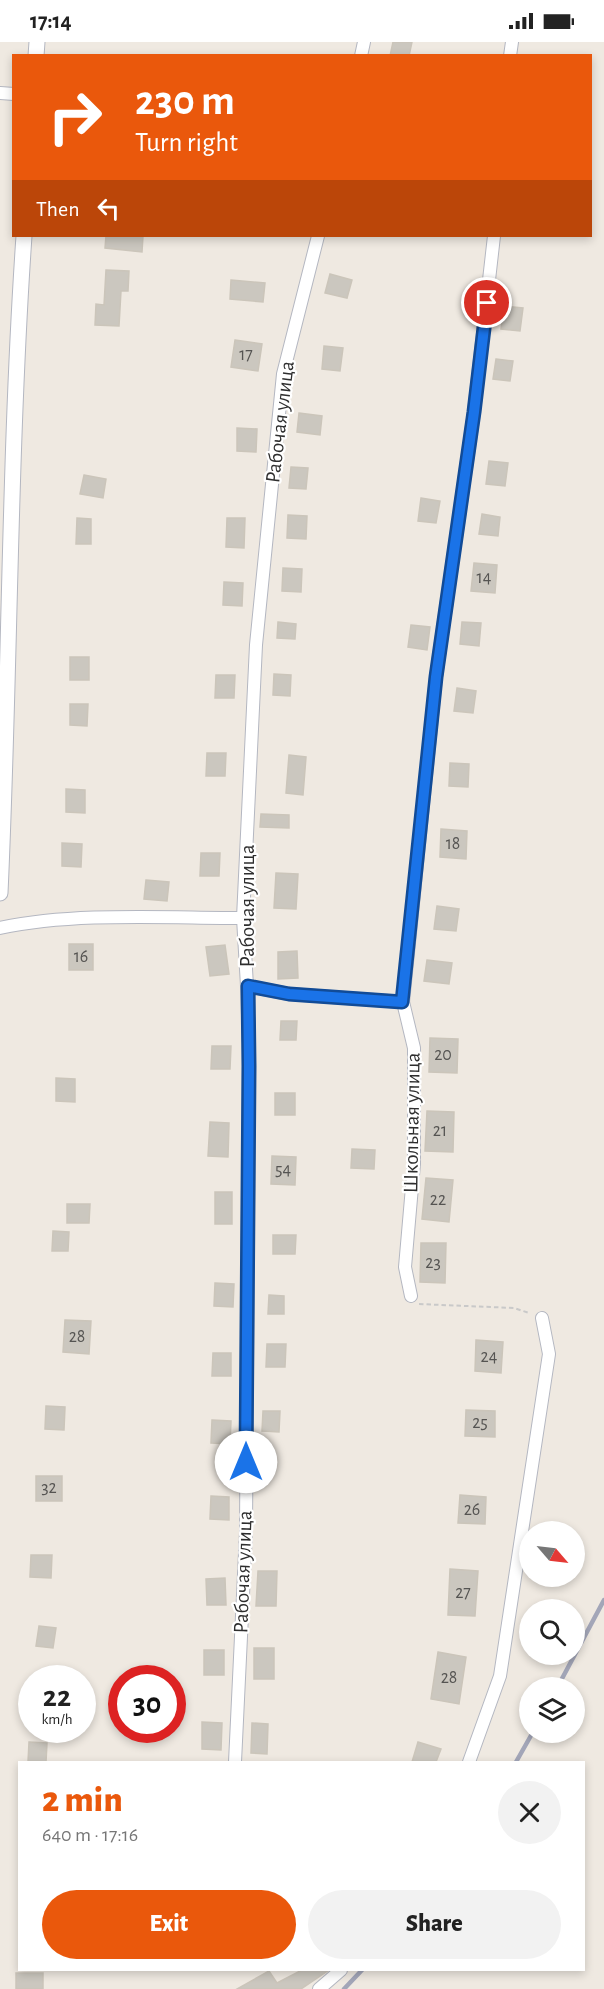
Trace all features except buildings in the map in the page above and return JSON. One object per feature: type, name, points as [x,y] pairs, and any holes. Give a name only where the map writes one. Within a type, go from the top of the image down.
[{"type":"street","points":[[0,893],[7,742],[6,489],[24,237]]},
{"type":"street","name":"Рабочая улица","points":[[235,1761],[246,1532],[249,1054],[248,986],[243,918],[255,645],[283,374],[318,237]]},
{"type":"street","name":"Школьная улица","points":[[411,1296],[405,1268],[414,1164],[414,1048],[402,1002],[436,677],[474,412],[494,237]]},
{"type":"street","points":[[0,928],[81,918],[243,918]]},
{"type":"street","points":[[248,986],[289,994],[402,1002]]},
{"type":"street","points":[[469,1761],[500,1676],[549,1354],[542,1318]]},
{"type":"street","points":[[319,1989],[340,1971]]},
{"type":"path","points":[[411,1296],[421,1305],[514,1308],[542,1318]]},
{"type":"railway","points":[[563,1677],[604,1600]]},
{"type":"railway","points":[[517,1761],[527,1743]]},
{"type":"railway","points":[[344,1989],[361,1971]]},
{"type":"route","points":[[246,1462],[248,986],[289,994],[402,1002],[436,677],[474,412],[487,303]]}]
